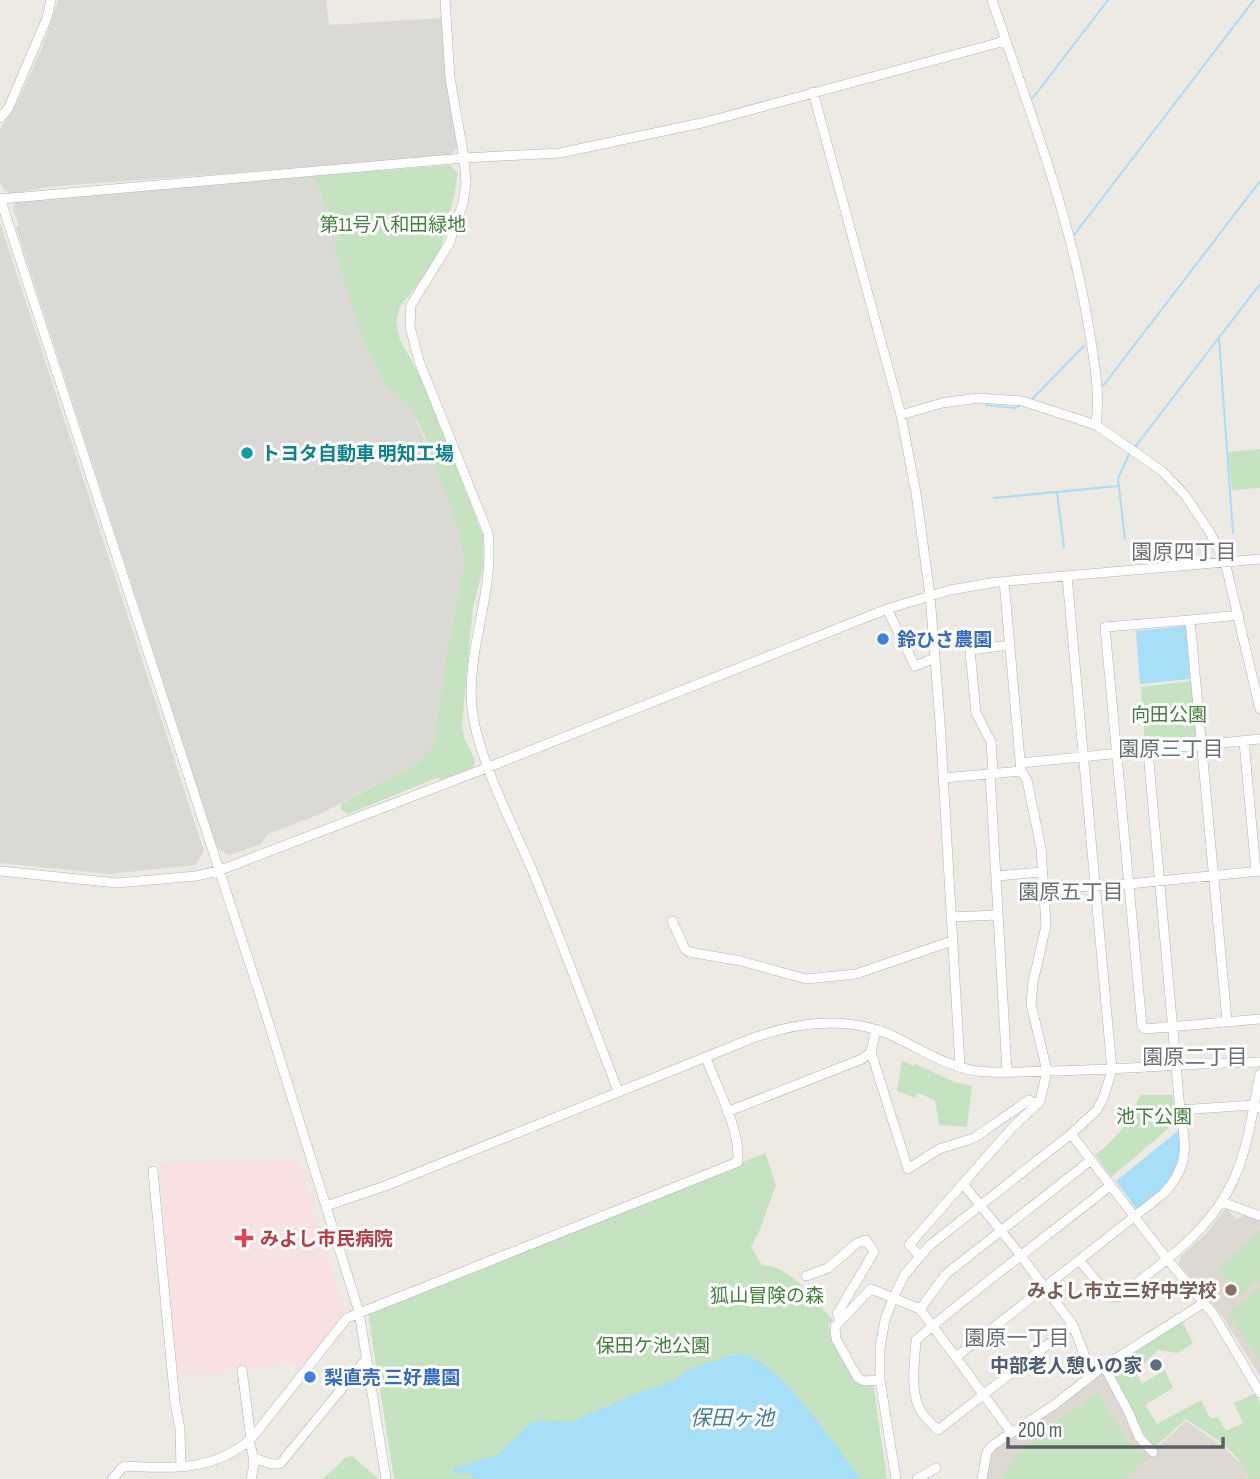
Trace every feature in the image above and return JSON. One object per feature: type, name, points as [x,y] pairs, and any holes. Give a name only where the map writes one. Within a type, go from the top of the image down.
[{"type":"street","points":[[0,118],[8,109],[47,18],[51,0]]},
{"type":"street","points":[[444,0],[450,78],[466,183],[457,224],[449,244],[411,305],[410,327],[419,361],[488,533],[491,557],[474,655],[471,690],[475,725],[489,767],[618,1091]]},
{"type":"street","points":[[992,0],[1060,207],[1081,282],[1099,402],[1096,425]]},
{"type":"street","points":[[386,1479],[359,1312],[258,989],[0,199],[464,158],[561,153],[706,122],[1005,41]]},
{"type":"street","points":[[813,93],[901,415],[916,493],[930,595],[944,779],[960,1066]]},
{"type":"street","points":[[901,415],[942,403],[978,398],[1022,401],[1096,425],[1162,471],[1176,484],[1209,531],[1225,562],[1260,709]]},
{"type":"street","points":[[0,871],[117,883],[218,871],[489,767],[887,608],[930,595],[1004,581],[1260,559]]},
{"type":"street","points":[[896,1479],[880,1380],[880,1347],[892,1298],[919,1255],[1071,1134],[1097,1110],[1112,1070],[1067,576]]},
{"type":"street","points":[[919,1255],[909,1245],[1012,1128],[1038,1104],[1046,1071],[1031,1004],[1033,982],[1046,926],[1041,848],[1027,780],[1021,767],[1004,581]]},
{"type":"street","points":[[887,608],[915,666],[934,658]]},
{"type":"street","points":[[1239,615],[1105,627],[1142,1026],[1145,1029],[1260,1018]]},
{"type":"street","points":[[1190,620],[1227,1021]]},
{"type":"street","points":[[1007,1072],[997,915],[991,742],[976,713],[970,650],[1010,645]]},
{"type":"street","points":[[944,779],[1085,756],[1260,739]]},
{"type":"street","points":[[1043,889],[1129,884],[1258,871],[1244,742]]},
{"type":"street","points":[[956,1357],[1163,1194],[1174,1182],[1181,1168],[1185,1139],[1180,1110],[1148,751]]},
{"type":"street","points":[[997,876],[1042,872]]},
{"type":"street","points":[[951,917],[997,915]]},
{"type":"street","points":[[672,921],[689,952],[762,965],[806,979],[856,974],[952,941]]},
{"type":"street","points":[[326,1206],[385,1186],[753,1038],[800,1024],[832,1022],[876,1029],[938,1061],[974,1071],[1112,1070],[1176,1064],[1260,1062]]},
{"type":"street","points":[[876,1029],[871,1052],[908,1169],[939,1149],[974,1138],[1028,1100],[1038,1104]]},
{"type":"street","points":[[727,1112],[862,1059],[871,1052]]},
{"type":"street","points":[[112,1479],[124,1466],[181,1467],[213,1462],[236,1452],[249,1440],[347,1318],[738,1162],[738,1149],[727,1112],[706,1058]]},
{"type":"street","points":[[1080,1261],[1109,1296],[1118,1297],[1167,1259],[1207,1223],[1222,1202],[1236,1173],[1257,1107],[1260,1074]]},
{"type":"street","points":[[1180,1110],[1257,1107]]},
{"type":"street","points":[[1071,1134],[1219,1323],[1260,1393]]},
{"type":"street","points":[[920,1309],[946,1274],[1091,1160]]},
{"type":"street","points":[[153,1171],[175,1402],[180,1429],[181,1467]]},
{"type":"street","points":[[963,1184],[1073,1325],[1092,1375]]},
{"type":"street","points":[[1073,1325],[937,1430],[920,1410],[914,1379],[916,1340],[1111,1185]]},
{"type":"street","points":[[1222,1202],[1260,1216]]},
{"type":"street","points":[[806,1276],[828,1268],[857,1243],[866,1240],[872,1247],[874,1252],[837,1314],[842,1319]]},
{"type":"street","points":[[880,1380],[864,1381],[858,1378],[836,1339],[835,1327],[871,1289],[920,1309],[1011,1432]]},
{"type":"street","points":[[982,1479],[987,1452],[1011,1432],[1054,1405],[1104,1366],[1202,1304]]},
{"type":"street","points":[[254,1458],[280,1464],[367,1358]]},
{"type":"street","points":[[1104,1366],[1139,1437],[1153,1452]]},
{"type":"street","points":[[242,1370],[249,1440],[254,1458],[250,1479]]},
{"type":"street","points":[[134,1467],[134,1479]]},
{"type":"street","points":[[917,1479],[936,1468]]},
{"type":"shaded area","points":[[58,0],[326,0],[329,25],[441,18],[446,83],[457,147],[450,156],[46,187],[10,194],[0,181],[0,129],[18,101],[43,46]]},
{"type":"shaded area","name":"トヨタ自動車 明知工場","points":[[313,176],[340,241],[333,244],[387,387],[412,409],[456,518],[465,560],[434,744],[421,761],[322,813],[268,834],[261,844],[229,855],[217,848],[16,227],[19,225],[13,209],[15,203],[33,199]]},
{"type":"shaded area","points":[[0,222],[204,851],[196,865],[110,874],[0,863]]},
{"type":"shaded area","name":"みよし市民病院","points":[[298,1159],[346,1313],[300,1370],[292,1363],[210,1375],[175,1374],[160,1163]]},
{"type":"shaded area","name":"みよし市立三好中学校","points":[[1226,1208],[1236,1219],[1248,1214],[1260,1218],[1260,1376],[1223,1317],[1179,1264],[1180,1257],[1207,1233]]},
{"type":"shaded area","points":[[1100,1373],[1106,1375],[1138,1443],[1150,1454],[1186,1421],[1222,1446],[1244,1467],[1247,1479],[985,1479],[989,1456],[998,1445],[1060,1406]]},
{"type":"green space","name":"第11号八和田緑地","points":[[449,165],[458,173],[440,250],[433,264],[400,307],[396,322],[400,340],[423,381],[483,536],[483,569],[473,607],[462,725],[464,738],[475,760],[473,768],[440,780],[439,777],[348,814],[341,809],[341,804],[421,761],[434,744],[445,665],[465,560],[455,518],[412,409],[387,387],[363,341],[333,244],[340,240],[313,176]]},
{"type":"green space","points":[[1260,449],[1260,488],[1232,490],[1228,452]]},
{"type":"green space","name":"向田公園","points":[[1191,681],[1197,741],[1145,746],[1141,687]]},
{"type":"green space","points":[[902,1061],[914,1066],[916,1064],[954,1082],[972,1086],[967,1127],[939,1125],[935,1100],[918,1093],[915,1098],[897,1091]]},
{"type":"green space","name":"池下公園","points":[[1140,1095],[1173,1095],[1175,1123],[1111,1177],[1095,1155],[1122,1129]]},
{"type":"green space","name":"保田ケ池公園","points":[[765,1153],[776,1185],[751,1247],[762,1265],[783,1271],[810,1294],[833,1320],[828,1325],[855,1380],[873,1383],[887,1479],[394,1479],[368,1313]]},
{"type":"green space","points":[[1260,1230],[1260,1278],[1241,1296],[1217,1270]]},
{"type":"green space","points":[[1260,1286],[1260,1363],[1240,1330],[1227,1315]]},
{"type":"green space","points":[[1181,1319],[1193,1343],[1178,1353],[1158,1350],[1136,1372],[1142,1384],[1165,1370],[1173,1388],[1145,1405],[1157,1424],[1201,1400],[1210,1418],[1218,1417],[1226,1431],[1243,1423],[1234,1403],[1256,1393],[1260,1404],[1260,1479],[1248,1479],[1231,1452],[1186,1419],[1156,1446],[1148,1442],[1110,1368]]},
{"type":"green space","points":[[1098,1392],[1124,1436],[1148,1456],[1126,1479],[1002,1479],[1009,1466],[1030,1442]]},
{"type":"green space","points":[[352,1456],[379,1479],[323,1479],[345,1458]]},
{"type":"water","points":[[1186,626],[1190,679],[1140,684],[1136,631]]},
{"type":"water","points":[[1179,1130],[1180,1157],[1172,1177],[1137,1210],[1116,1181]]},
{"type":"water","name":"保田ヶ池","points":[[731,1355],[748,1356],[777,1375],[809,1410],[861,1479],[473,1479],[472,1473],[454,1473],[453,1468],[499,1454],[531,1423],[571,1422],[672,1381],[690,1369]]},
{"type":"waterway","points":[[1032,99],[1108,0]]},
{"type":"waterway","points":[[1074,235],[1254,0]]},
{"type":"waterway","points":[[1103,386],[1260,181]]},
{"type":"waterway","points":[[1135,447],[1260,284]]},
{"type":"waterway","points":[[1219,339],[1233,533]]},
{"type":"waterway","points":[[1031,400],[1084,346]]},
{"type":"waterway","points":[[986,405],[1019,406]]},
{"type":"waterway","points":[[1125,539],[1118,479],[1129,454]]},
{"type":"waterway","points":[[994,498],[1118,486]]},
{"type":"waterway","points":[[1057,493],[1064,547]]},
{"type":"place","name":"トヨタ自動車 明知工場","points":[[247,453]]},
{"type":"place","name":"鈴ひさ農園","points":[[883,639]]},
{"type":"place","name":"みよし市民病院","points":[[244,1238]]},
{"type":"place","name":"みよし市立三好中学校","points":[[1231,1290]]},
{"type":"place","name":"中部老人憩いの家","points":[[1156,1365]]},
{"type":"place","name":"梨直売 三好農園","points":[[310,1377]]},
{"type":"district","name":"園原四丁目","points":[[1184,552]]},
{"type":"district","name":"園原三丁目","points":[[1171,749]]},
{"type":"district","name":"園原五丁目","points":[[1071,892]]},
{"type":"district","name":"園原二丁目","points":[[1195,1057]]},
{"type":"district","name":"園原一丁目","points":[[1017,1338]]},
{"type":"park label","name":"狐山冒険の森","points":[[767,1295]]}]
